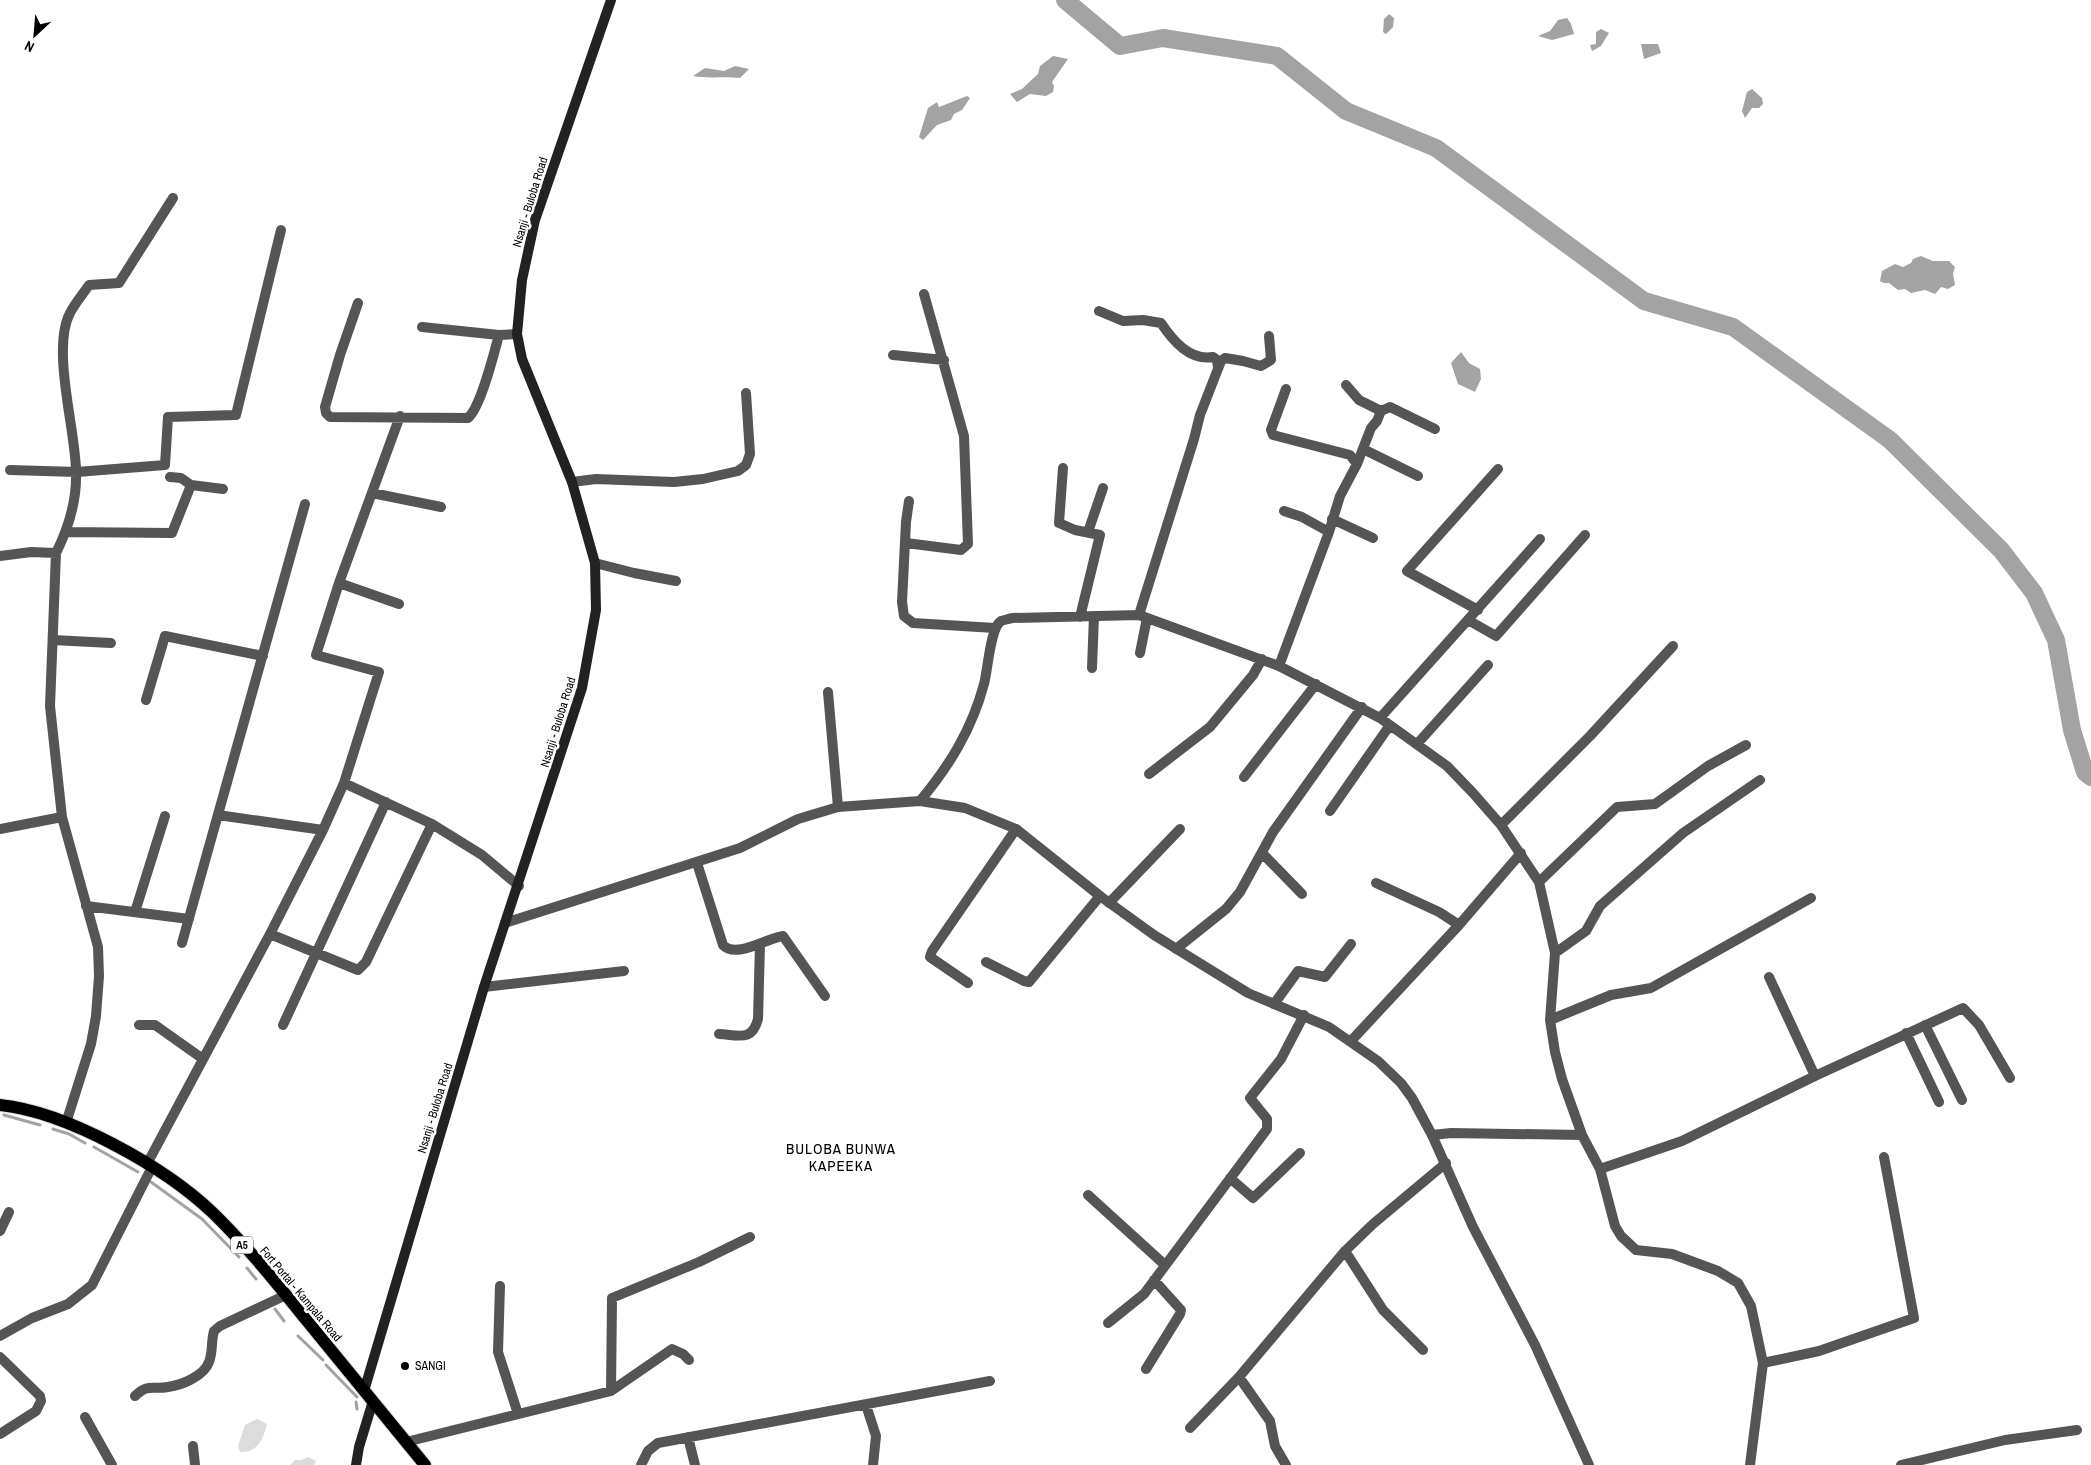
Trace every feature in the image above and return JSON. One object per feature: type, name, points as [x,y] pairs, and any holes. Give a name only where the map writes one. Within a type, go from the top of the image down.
[{"type":"main road","name":"Nsanji - Buloba Road","points":[[364,1390],[484,987],[519,886],[582,688],[596,610],[595,563],[572,482],[522,359],[517,334],[522,280],[535,220],[611,0]]},
{"type":"main road","name":"Fort Portal - Kampala Road","points":[[0,1105],[12,1106],[66,1123],[98,1136],[149,1165],[183,1188],[213,1213],[286,1295],[425,1465]]},
{"type":"main road","points":[[356,1465],[359,1447],[373,1402]]},
{"type":"street","points":[[66,1123],[91,1044],[96,1016],[98,946],[62,818],[50,706],[56,553],[66,532],[75,498],[74,438],[65,383],[65,329],[69,314],[89,285],[119,284],[174,198]]},
{"type":"street","points":[[10,470],[76,472],[165,466],[168,417],[236,415],[281,230]]},
{"type":"street","points":[[906,543],[961,550],[968,544],[964,436],[924,294]]},
{"type":"street","points":[[358,303],[340,355],[325,410],[330,417],[400,416],[465,419],[470,416],[480,394],[499,335]]},
{"type":"street","points":[[1099,311],[1123,321],[1143,320],[1161,323],[1188,353],[1202,359],[1213,357],[1217,360],[1218,368]]},
{"type":"street","points":[[422,327],[499,335],[517,334]]},
{"type":"street","points":[[1140,653],[1143,616],[1200,415],[1218,368],[1225,358],[1243,360],[1261,366],[1271,360],[1269,336]]},
{"type":"street","points":[[893,356],[944,360]]},
{"type":"street","points":[[1346,385],[1359,400],[1380,411],[1390,407],[1435,429]]},
{"type":"street","points":[[1286,389],[1271,430],[1273,435],[1350,455],[1357,464]]},
{"type":"street","points":[[572,482],[596,479],[674,482],[703,479],[738,471],[746,465],[750,454],[746,393]]},
{"type":"street","points":[[1279,666],[1329,532],[1340,496],[1357,464],[1380,411]]},
{"type":"street","points":[[0,1336],[32,1318],[68,1304],[92,1285],[149,1165],[323,830],[344,782],[379,672],[316,655],[339,583],[400,416]]},
{"type":"street","points":[[1363,449],[1418,476]]},
{"type":"street","points":[[1063,468],[1059,523],[1075,530],[1100,535],[1080,616]]},
{"type":"street","points":[[1478,610],[1407,571],[1498,469]]},
{"type":"street","points":[[170,477],[181,478],[191,485],[223,489]]},
{"type":"street","points":[[66,532],[172,533],[191,485]]},
{"type":"street","points":[[1088,532],[1103,488]]},
{"type":"street","points":[[372,493],[441,507]]},
{"type":"street","points":[[909,501],[902,602],[904,616],[913,623],[995,628]]},
{"type":"street","points":[[182,943],[306,504]]},
{"type":"street","points":[[1284,511],[1311,521],[1329,532]]},
{"type":"street","points":[[1332,520],[1373,538]]},
{"type":"street","points":[[1468,620],[1496,636],[1585,535]]},
{"type":"street","points":[[1380,718],[1540,539]]},
{"type":"street","points":[[0,556],[31,552],[56,553]]},
{"type":"street","points":[[595,563],[634,573],[676,580]]},
{"type":"street","points":[[339,583],[399,604]]},
{"type":"street","points":[[1092,668],[1094,616]]},
{"type":"street","points":[[920,801],[944,772],[976,713],[985,682],[995,628],[1001,621],[1012,618],[1143,616],[1262,659],[1316,684],[1380,718],[1447,766],[1500,825],[1521,853],[1539,882],[1555,953],[1550,1020],[1555,1052],[1562,1079],[1582,1134],[1600,1169],[1615,1226],[1621,1236],[1636,1250],[1672,1254],[1718,1271],[1738,1283],[1751,1306],[1764,1363],[1750,1465]]},
{"type":"street","points":[[146,700],[165,636],[263,656]]},
{"type":"street","points":[[53,640],[111,643]]},
{"type":"street","points":[[1500,825],[1590,736],[1673,646]]},
{"type":"street","points":[[1149,774],[1210,727],[1253,675],[1262,659]]},
{"type":"street","points":[[1417,744],[1488,664]]},
{"type":"street","points":[[1244,777],[1316,684]]},
{"type":"street","points":[[828,692],[838,807]]},
{"type":"street","points":[[1176,948],[1226,909],[1240,892],[1273,832],[1362,707]]},
{"type":"street","points":[[1330,811],[1390,725]]},
{"type":"street","points":[[1539,882],[1617,808],[1655,804],[1708,766],[1746,745]]},
{"type":"street","points":[[1555,953],[1586,932],[1600,906],[1683,833],[1760,780]]},
{"type":"street","points":[[344,782],[432,824],[482,855],[519,886]]},
{"type":"street","points":[[505,924],[740,848],[798,819],[838,807],[920,801],[965,808],[1016,829],[1109,903],[1176,948],[1248,993],[1330,1027],[1378,1061],[1401,1084],[1412,1098],[1446,1163],[1473,1227],[1535,1345],[1589,1465]]},
{"type":"street","points":[[283,1025],[386,802]]},
{"type":"street","points":[[218,815],[323,830]]},
{"type":"street","points":[[135,912],[165,816]]},
{"type":"street","points":[[0,829],[62,818]]},
{"type":"street","points":[[270,934],[358,970],[361,969],[432,824]]},
{"type":"street","points":[[968,984],[930,957],[932,951],[1016,829]]},
{"type":"street","points":[[1109,903],[1180,829]]},
{"type":"street","points":[[1262,853],[1302,894]]},
{"type":"street","points":[[1351,1041],[1459,925],[1521,853]]},
{"type":"street","points":[[697,862],[723,945],[729,950],[734,950],[783,936],[825,996]]},
{"type":"street","points":[[1376,883],[1439,912],[1459,925]]},
{"type":"street","points":[[986,962],[1029,982],[1100,896]]},
{"type":"street","points":[[1550,1020],[1611,995],[1651,988],[1811,898]]},
{"type":"street","points":[[86,906],[189,919]]},
{"type":"street","points":[[719,1034],[746,1036],[752,1034],[756,1028],[758,1019],[760,944]]},
{"type":"street","points":[[1274,1004],[1298,971],[1326,977],[1351,944]]},
{"type":"street","points":[[484,987],[624,971]]},
{"type":"street","points":[[1769,977],[1815,1076]]},
{"type":"street","points":[[1600,1169],[1682,1141],[1906,1033],[1964,1008],[1979,1025],[2010,1078]]},
{"type":"street","points":[[1108,1324],[1144,1294],[1267,1129],[1267,1119],[1250,1098],[1281,1059],[1304,1015]]},
{"type":"street","points":[[139,1025],[155,1025],[204,1059]]},
{"type":"street","points":[[1925,1025],[1962,1100]]},
{"type":"street","points":[[1906,1033],[1939,1102]]},
{"type":"street","points":[[1432,1135],[1451,1133],[1582,1134]]},
{"type":"street","points":[[1230,1178],[1253,1198],[1300,1153]]},
{"type":"street","points":[[1764,1363],[1819,1351],[1914,1318],[1884,1157]]},
{"type":"street","points":[[1190,1428],[1239,1377],[1345,1252],[1373,1224],[1446,1163]]},
{"type":"street","points":[[1088,1195],[1166,1265]]},
{"type":"street","points":[[0,1231],[9,1212]]},
{"type":"street","points":[[611,1391],[612,1298],[699,1262],[750,1237]]},
{"type":"street","points":[[1345,1252],[1383,1310],[1423,1350]]},
{"type":"street","points":[[1146,1369],[1181,1310],[1154,1280]]},
{"type":"street","points":[[500,1286],[498,1352],[518,1414]]},
{"type":"street","points":[[136,1396],[146,1388],[172,1387],[204,1371],[210,1359],[214,1331],[220,1326],[286,1295]]},
{"type":"street","points":[[406,1442],[611,1391],[672,1349],[683,1354],[689,1360]]},
{"type":"street","points":[[0,1357],[40,1396],[41,1401],[36,1411],[0,1434]]},
{"type":"street","points":[[1239,1377],[1270,1421],[1275,1446],[1286,1465]]},
{"type":"street","points":[[641,1465],[648,1451],[658,1443],[990,1381]]},
{"type":"street","points":[[866,1405],[876,1436],[873,1465]]},
{"type":"street","points":[[85,1417],[112,1465]]},
{"type":"street","points":[[1901,1465],[2005,1440],[2077,1430]]},
{"type":"street","points":[[688,1437],[696,1465]]},
{"type":"street","points":[[193,1446],[195,1465]]},
{"type":"shaded area","points":[[1389,14],[1394,18],[1393,27],[1386,34],[1383,32],[1384,19]]},
{"type":"shaded area","points":[[1567,18],[1574,34],[1552,40],[1538,36],[1550,31],[1558,20]]},
{"type":"shaded area","points":[[1601,29],[1609,33],[1601,46],[1592,51],[1590,45],[1596,44],[1596,32]]},
{"type":"shaded area","points":[[1641,44],[1658,44],[1661,53],[1644,59]]},
{"type":"shaded area","points":[[1053,56],[1068,59],[1052,82],[1054,86],[1053,92],[1046,96],[1030,94],[1017,102],[1010,94],[1022,89],[1038,74],[1040,66]]},
{"type":"shaded area","points":[[735,66],[749,69],[740,78],[693,76],[705,68],[724,71]]},
{"type":"shaded area","points":[[1752,89],[1762,98],[1763,104],[1759,108],[1752,108],[1745,118],[1742,111],[1747,92]]},
{"type":"shaded area","points":[[967,96],[970,98],[962,110],[954,114],[951,120],[937,125],[923,140],[919,137],[928,108],[937,102],[939,107]]},
{"type":"shaded area","points":[[1921,256],[1933,261],[1949,261],[1955,267],[1953,274],[1955,285],[1948,289],[1941,287],[1935,294],[1925,290],[1911,293],[1905,289],[1898,290],[1889,283],[1880,281],[1882,271],[1895,264],[1903,267],[1911,263],[1913,259]]},
{"type":"shaded area","points":[[1461,352],[1469,363],[1480,369],[1481,379],[1475,392],[1458,384],[1451,363]]},
{"type":"shaded area","points":[[257,1419],[267,1424],[264,1435],[255,1448],[246,1452],[240,1452],[238,1446],[245,1425]]},
{"type":"shaded area","points":[[308,1457],[316,1461],[314,1465],[290,1465],[295,1460]]},
{"type":"waterway","points":[[1065,0],[1120,46],[1163,38],[1277,56],[1346,111],[1436,148],[1644,301],[1733,327],[1890,440],[2001,550],[2034,593],[2056,640],[2072,730],[2085,772],[2091,777]]},
{"type":"waterway","points":[[4,1115],[40,1125]]},
{"type":"waterway","points":[[53,1129],[69,1134],[85,1143]]},
{"type":"waterway","points":[[94,1147],[138,1172]]},
{"type":"waterway","points":[[151,1182],[202,1219],[239,1257]]},
{"type":"waterway","points":[[247,1268],[256,1279]]},
{"type":"waterway","points":[[275,1309],[284,1321]]},
{"type":"waterway","points":[[298,1336],[323,1360]]},
{"type":"waterway","points":[[326,1365],[357,1397]]},
{"type":"waterway","points":[[356,1402],[357,1409]]},
{"type":"place","name":"SANGI","points":[[405,1366]]},
{"type":"district","name":"BULOBA BUNWA KAPEEKA","points":[[841,1156]]}]
